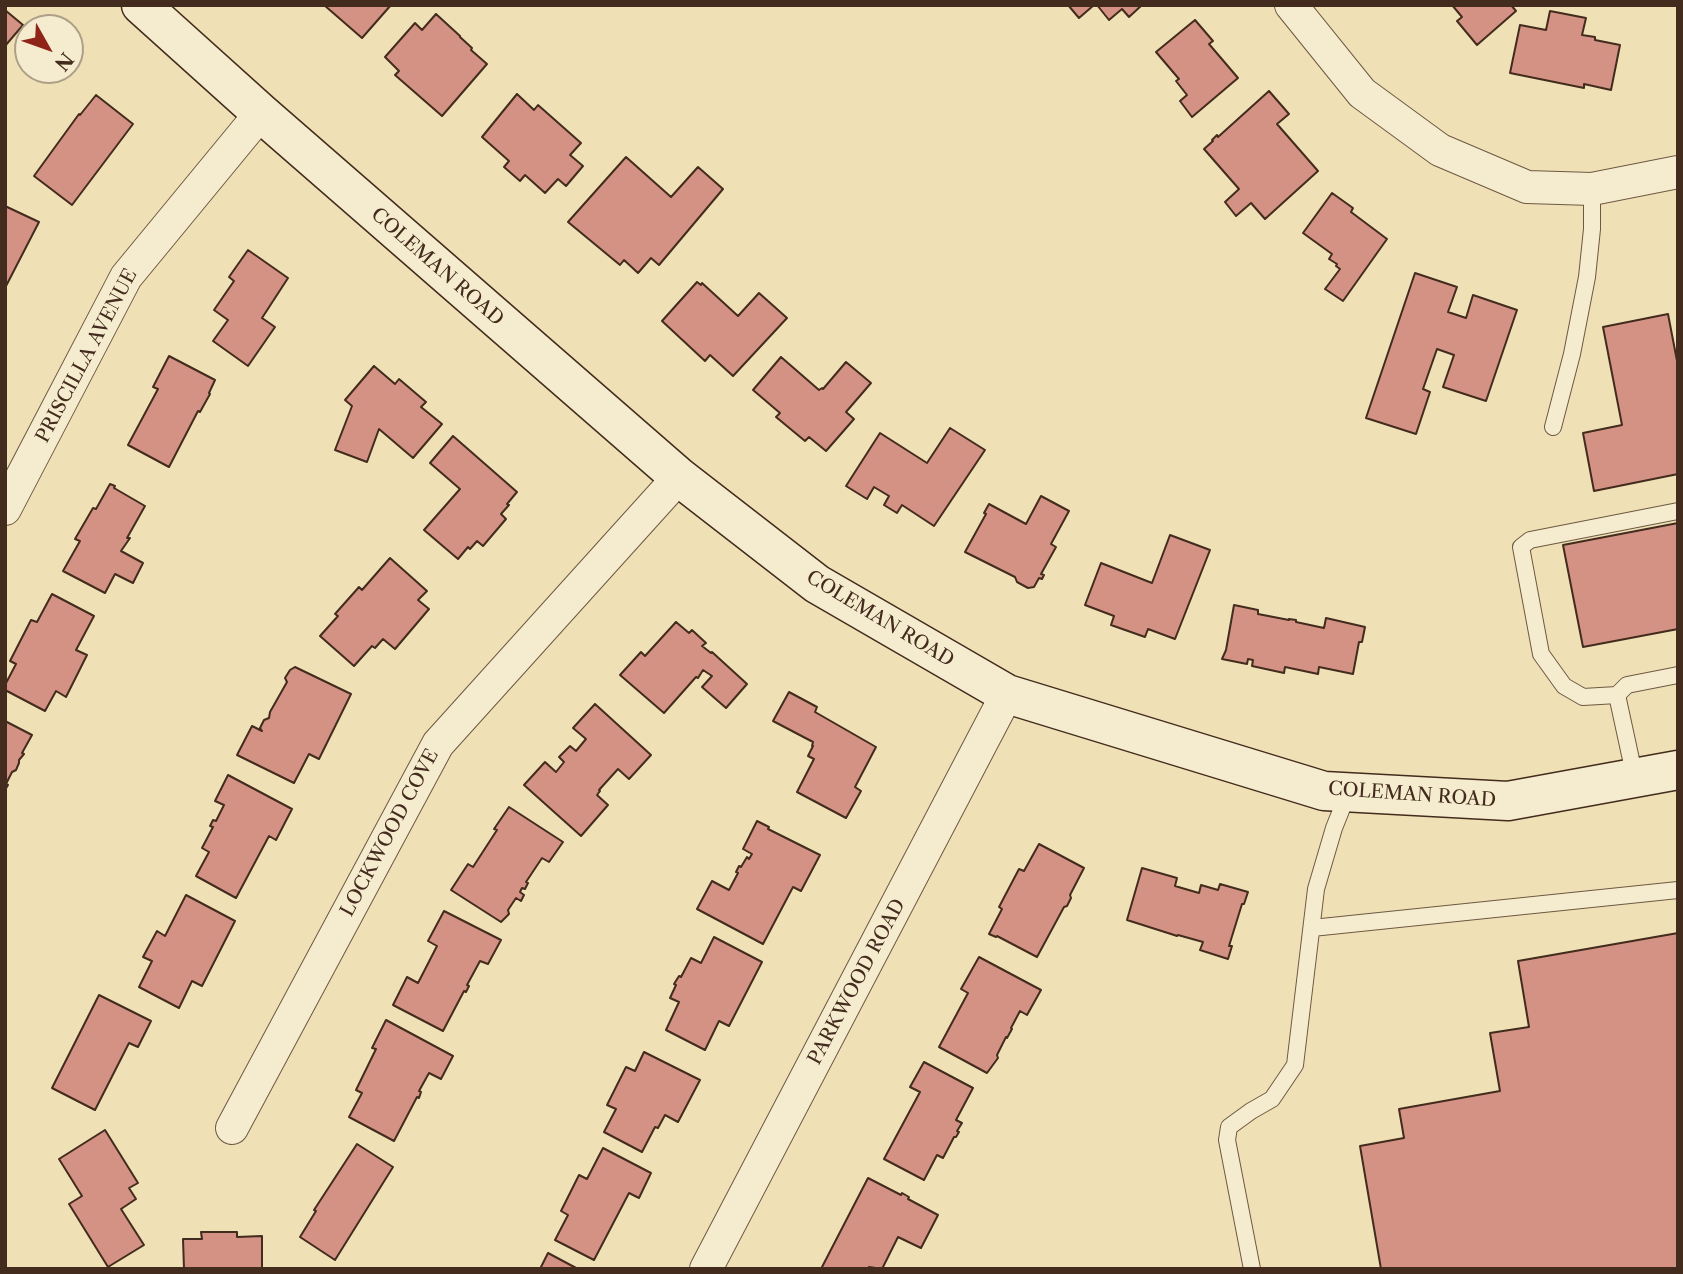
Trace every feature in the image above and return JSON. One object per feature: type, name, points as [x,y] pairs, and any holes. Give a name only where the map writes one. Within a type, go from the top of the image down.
[{"type":"main road","name":"COLEMAN ROAD","points":[[141,5],[679,477],[817,584],[1007,694],[1324,790],[1508,801],[1678,770]]},
{"type":"street","points":[[1291,5],[1362,93],[1440,150],[1527,187],[1592,189],[1678,172]]},
{"type":"street","name":"PRISCILLA AVENUE","points":[[5,509],[126,277],[261,113]]},
{"type":"street","name":"LOCKWOOD COVE","points":[[232,1128],[438,744],[679,477]]},
{"type":"street","name":"PARKWOOD ROAD","points":[[706,1269],[1007,694]]},
{"type":"lane","points":[[1553,427],[1572,354],[1587,277],[1592,229],[1592,189]]},
{"type":"lane","points":[[1678,511],[1530,540],[1521,547],[1541,654],[1564,686],[1583,698],[1617,695],[1627,685],[1678,675]]},
{"type":"lane","points":[[1617,695],[1635,778]]},
{"type":"lane","points":[[1252,1269],[1227,1140],[1228,1127],[1272,1099],[1295,1065],[1316,889],[1348,792]]},
{"type":"lane","points":[[1311,928],[1678,890]]},
{"type":"building","points":[[324,5],[391,5],[362,38]]},
{"type":"building","points":[[1068,5],[1094,5],[1079,18]]},
{"type":"building","points":[[1097,5],[1142,5],[1129,17],[1122,9],[1109,20]]},
{"type":"building","points":[[1452,5],[1511,5],[1516,11],[1477,45],[1457,21],[1462,17]]},
{"type":"building","points":[[5,10],[14,18],[14,36],[5,46]]},
{"type":"building","points":[[1550,11],[1586,18],[1582,35],[1620,45],[1611,90],[1584,84],[1584,88],[1510,73],[1520,25],[1546,30]]},
{"type":"building","points":[[436,14],[487,64],[442,116],[395,75],[399,71],[385,57],[415,23],[422,30]]},
{"type":"building","points":[[1195,20],[1213,41],[1209,44],[1238,78],[1192,117],[1180,101],[1187,95],[1176,81],[1179,79],[1156,52]]},
{"type":"building","points":[[1269,91],[1289,114],[1277,124],[1318,171],[1265,219],[1251,203],[1236,216],[1225,202],[1239,189],[1204,149]]},
{"type":"building","points":[[517,94],[534,110],[538,105],[581,143],[570,155],[583,166],[566,186],[558,179],[545,193],[525,175],[520,181],[504,167],[509,161],[482,137]]},
{"type":"building","points":[[96,95],[133,124],[72,205],[34,176]]},
{"type":"building","points":[[626,157],[671,197],[698,167],[723,189],[659,265],[651,258],[638,273],[624,260],[620,265],[568,222]]},
{"type":"building","points":[[1332,193],[1353,208],[1351,212],[1387,239],[1343,301],[1325,289],[1340,269],[1329,259],[1332,254],[1303,233]]},
{"type":"building","points":[[5,206],[39,222],[5,288]]},
{"type":"building","points":[[248,250],[288,278],[262,318],[275,327],[248,366],[213,341],[228,320],[214,310],[234,281],[229,277]]},
{"type":"building","points":[[1415,273],[1457,287],[1448,312],[1466,318],[1473,295],[1517,310],[1486,401],[1443,387],[1454,355],[1437,349],[1423,389],[1430,392],[1416,434],[1366,418]]},
{"type":"building","points":[[697,282],[701,285],[702,283],[738,316],[759,293],[787,318],[733,376],[710,355],[705,361],[662,321]]},
{"type":"building","points":[[1668,314],[1678,366],[1678,474],[1594,491],[1583,433],[1622,425],[1603,327]]},
{"type":"building","points":[[169,356],[215,380],[210,394],[200,412],[198,411],[169,467],[128,445],[158,389],[153,387]]},
{"type":"building","points":[[781,357],[819,390],[823,389],[846,362],[871,383],[846,412],[854,419],[826,451],[809,437],[805,441],[776,417],[780,413],[753,390]]},
{"type":"building","points":[[374,366],[395,384],[399,379],[426,402],[421,407],[442,424],[413,458],[379,429],[367,462],[335,450],[352,406],[345,400]]},
{"type":"building","points":[[950,428],[985,450],[934,526],[902,505],[897,513],[884,505],[889,496],[874,487],[867,499],[846,486],[880,433],[927,463]]},
{"type":"building","points":[[453,436],[517,492],[501,514],[506,519],[483,546],[477,541],[458,559],[424,530],[460,489],[430,463]]},
{"type":"building","points":[[110,484],[145,506],[121,551],[143,563],[133,583],[115,574],[105,593],[63,571],[80,541],[75,539]]},
{"type":"building","points":[[1041,496],[1069,511],[1051,544],[1056,547],[1041,574],[1044,575],[1034,587],[1028,588],[1017,582],[1015,577],[965,552],[989,504],[1026,524]]},
{"type":"building","points":[[1678,523],[1678,629],[1583,647],[1563,545]]},
{"type":"building","points":[[1170,535],[1210,550],[1175,639],[1148,629],[1145,637],[1111,625],[1114,616],[1085,605],[1101,563],[1152,583]]},
{"type":"building","points":[[390,558],[427,591],[418,600],[429,609],[395,649],[383,639],[375,648],[372,646],[354,666],[320,636],[359,587],[362,590]]},
{"type":"building","points":[[52,594],[94,616],[76,650],[87,655],[66,697],[56,691],[45,711],[5,690],[5,685],[16,664],[10,661],[31,620],[37,622]]},
{"type":"building","points":[[1234,605],[1258,610],[1258,614],[1324,628],[1326,618],[1365,627],[1362,642],[1359,642],[1353,674],[1319,667],[1318,674],[1285,667],[1284,673],[1252,666],[1253,660],[1248,659],[1247,664],[1222,659]]},
{"type":"building","points":[[676,622],[689,633],[692,630],[706,643],[702,646],[747,684],[726,708],[702,687],[712,676],[703,670],[664,713],[620,675],[641,652],[645,656]]},
{"type":"building","points":[[295,667],[351,694],[319,759],[309,754],[294,783],[237,755],[252,726],[262,731],[260,728],[264,720],[269,718],[287,682],[285,678]]},
{"type":"building","points":[[789,692],[817,707],[815,712],[876,747],[855,787],[861,791],[846,818],[797,792],[814,759],[808,756],[813,742],[773,721]]},
{"type":"building","points":[[595,704],[651,755],[629,779],[618,769],[599,790],[597,795],[608,805],[581,836],[524,785],[545,762],[556,772],[564,762],[559,757],[570,746],[576,751],[586,739],[573,728]]},
{"type":"building","points":[[5,721],[32,735],[5,790]]},
{"type":"building","points":[[228,775],[292,809],[276,840],[269,836],[236,898],[196,876],[209,852],[202,848],[213,827],[210,826],[213,820],[216,821],[224,805],[215,801]]},
{"type":"building","points":[[509,807],[563,842],[549,862],[542,858],[526,882],[528,883],[525,889],[522,888],[520,892],[524,895],[521,901],[516,898],[508,910],[509,914],[501,922],[451,890],[468,864],[473,867]]},
{"type":"building","points":[[757,821],[820,855],[801,891],[793,887],[763,944],[697,909],[712,881],[729,890],[739,866],[752,854],[743,849]]},
{"type":"building","points":[[1039,844],[1084,868],[1067,906],[1037,957],[989,934],[1002,909],[999,907],[1019,869],[1024,871]]},
{"type":"building","points":[[1142,868],[1177,878],[1175,886],[1199,893],[1201,885],[1218,890],[1220,884],[1248,892],[1229,946],[1232,946],[1228,959],[1200,950],[1203,942],[1127,920]]},
{"type":"building","points":[[186,895],[235,921],[202,986],[192,981],[179,1008],[139,987],[152,961],[143,957],[157,931],[165,936]]},
{"type":"building","points":[[444,911],[501,940],[488,964],[480,961],[466,992],[464,991],[443,1031],[393,1005],[407,977],[418,983],[437,946],[428,941]]},
{"type":"building","points":[[1678,933],[1678,1269],[1381,1269],[1360,1146],[1404,1138],[1399,1109],[1500,1091],[1490,1033],[1529,1027],[1518,961]]},
{"type":"building","points":[[714,937],[762,962],[729,1026],[719,1021],[705,1050],[666,1030],[679,1002],[670,998],[676,985],[674,984],[691,958],[701,963]]},
{"type":"building","points":[[979,957],[1041,990],[1027,1015],[1020,1011],[997,1055],[998,1058],[987,1073],[939,1047],[968,993],[961,989]]},
{"type":"building","points":[[99,995],[151,1021],[138,1047],[129,1043],[95,1110],[52,1088]]},
{"type":"building","points":[[386,1020],[453,1056],[441,1079],[429,1073],[419,1091],[419,1098],[417,1097],[394,1141],[349,1117],[362,1093],[356,1090],[376,1049],[372,1048]]},
{"type":"building","points":[[644,1052],[700,1080],[678,1122],[665,1115],[658,1128],[655,1127],[642,1152],[604,1132],[616,1109],[607,1105],[626,1067],[635,1071]]},
{"type":"building","points":[[924,1062],[973,1088],[956,1120],[962,1123],[957,1131],[959,1132],[943,1158],[937,1155],[924,1180],[884,1159],[920,1092],[910,1087]]},
{"type":"building","points":[[105,1130],[138,1183],[129,1188],[136,1199],[121,1209],[144,1245],[108,1267],[69,1204],[82,1196],[59,1159]]},
{"type":"building","points":[[357,1144],[393,1167],[335,1260],[300,1237],[316,1211],[314,1210]]},
{"type":"building","points":[[603,1148],[651,1173],[639,1198],[629,1193],[594,1260],[555,1240],[568,1215],[561,1211],[579,1175],[587,1179]]},
{"type":"building","points":[[868,1178],[901,1195],[902,1193],[938,1215],[921,1248],[898,1237],[882,1269],[825,1269],[822,1267]]},
{"type":"building","points":[[201,1232],[237,1232],[237,1237],[262,1236],[262,1269],[184,1269],[183,1239],[202,1239]]},
{"type":"building","points":[[548,1253],[578,1269],[540,1269]]}]
